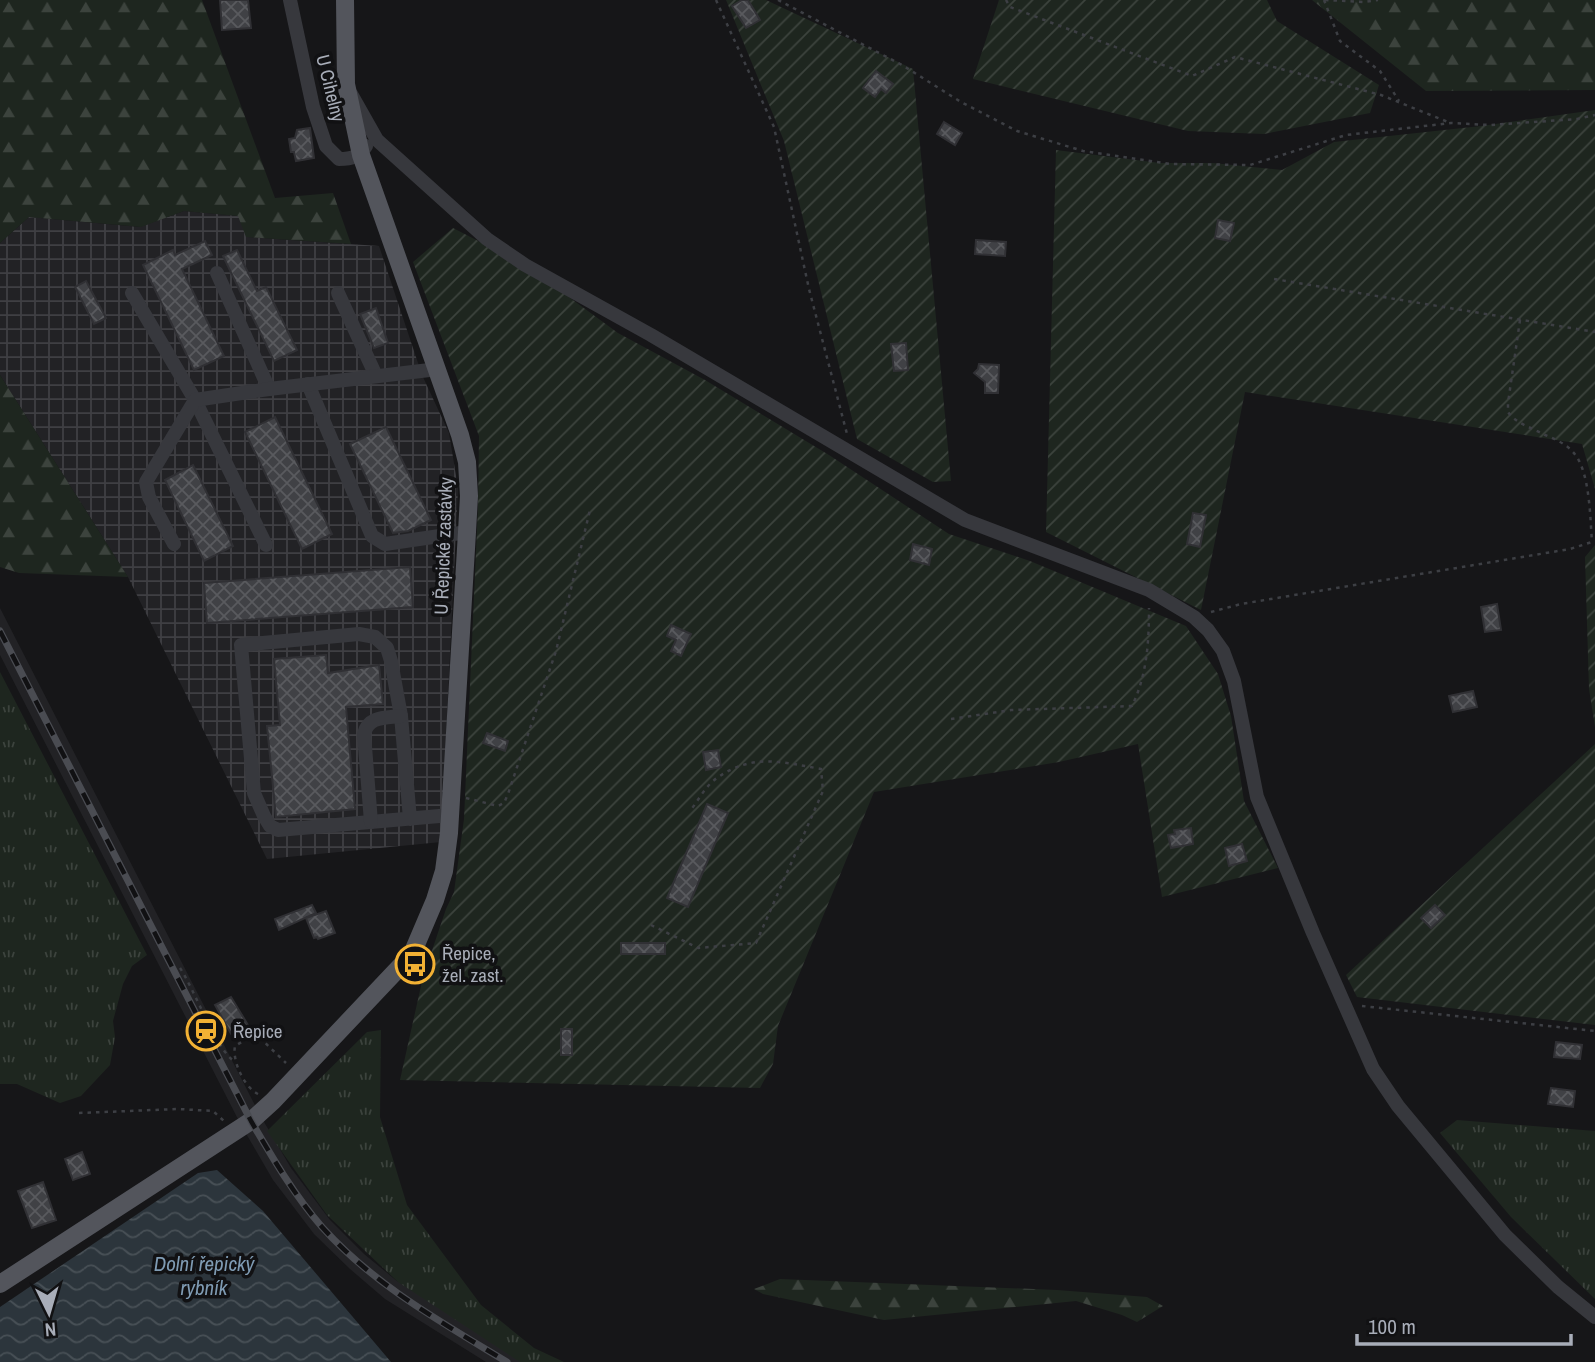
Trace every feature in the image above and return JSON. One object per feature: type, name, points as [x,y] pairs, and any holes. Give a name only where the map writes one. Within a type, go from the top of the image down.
[{"type":"main road","name":"U Řepické zastávky","points":[[0,1284],[232,1133],[273,1101],[412,954],[444,872],[451,815],[467,532],[467,462],[438,369],[361,155],[346,84],[345,0]]},
{"type":"street","name":"U Cihelny","points":[[290,0],[313,107],[326,146],[339,159],[351,159],[361,155]]},
{"type":"street","points":[[346,84],[377,140],[487,239],[524,265],[852,451],[926,499],[965,520],[1149,590],[1194,617],[1208,630],[1223,651],[1234,681],[1257,797],[1373,1069],[1413,1125],[1505,1235],[1558,1287],[1595,1317]]},
{"type":"street","points":[[361,155],[368,144],[377,140]]},
{"type":"street","points":[[217,273],[269,388]]},
{"type":"street","points":[[132,293],[195,400],[266,545]]},
{"type":"street","points":[[338,293],[376,376]]},
{"type":"street","points":[[174,544],[149,497],[146,482],[195,400],[269,388],[438,369]]},
{"type":"street","points":[[308,384],[372,536],[385,544],[467,532]]},
{"type":"street","points":[[410,819],[401,716],[387,648],[375,637],[359,634],[242,645],[254,793],[270,826],[278,830],[410,819],[451,815]]},
{"type":"street","points":[[371,822],[364,734],[366,726],[372,720],[401,716]]},
{"type":"path","points":[[716,0],[774,127],[809,289],[852,451]]},
{"type":"path","points":[[778,0],[902,65],[961,102],[1017,131],[1083,151],[1171,164],[1250,165],[1346,135],[1451,123],[1490,125],[1577,119],[1595,115]]},
{"type":"path","points":[[1006,0],[1010,7],[1192,76],[1235,57],[1381,95],[1451,123]]},
{"type":"path","points":[[1378,0],[1324,0],[1340,41],[1380,71],[1399,102]]},
{"type":"path","points":[[1274,279],[1595,332]]},
{"type":"path","points":[[1194,617],[1241,604],[1570,549],[1594,541],[1585,479],[1574,452],[1518,421],[1508,412],[1520,319]]},
{"type":"path","points":[[452,793],[498,806],[508,794],[556,651],[590,510]]},
{"type":"path","points":[[951,719],[1011,710],[1132,706],[1143,683],[1149,628],[1149,590]]},
{"type":"path","points":[[651,925],[698,948],[757,943],[823,792],[821,769],[785,762],[749,761],[715,779],[690,811]]},
{"type":"path","points":[[180,968],[217,1039],[230,1059],[235,1061]]},
{"type":"path","points":[[1344,1004],[1595,1031]]},
{"type":"path","points":[[273,1101],[251,1091],[235,1061],[234,1046],[255,1034],[258,1035],[298,1076]]},
{"type":"path","points":[[79,1113],[178,1109],[213,1111],[232,1133]]},
{"type":"shaded area","points":[[184,211],[239,216],[247,237],[379,246],[422,375],[449,433],[458,488],[441,842],[267,859],[128,577],[0,375],[0,243],[29,217],[140,227]]},
{"type":"shaded area","points":[[0,608],[260,1115],[291,1168],[330,1220],[364,1254],[397,1281],[527,1362],[486,1362],[385,1299],[314,1234],[273,1180],[241,1125],[0,655]]},
{"type":"green space","points":[[0,0],[202,0],[275,198],[333,193],[351,244],[246,237],[238,216],[184,211],[141,227],[29,217],[0,243]]},
{"type":"green space","points":[[726,0],[766,0],[913,69],[951,481],[933,482],[857,439],[784,141]]},
{"type":"green space","points":[[999,0],[1267,0],[1277,21],[1379,85],[1370,113],[1264,134],[1188,131],[973,79]]},
{"type":"green space","points":[[1312,0],[1595,0],[1595,90],[1426,91]]},
{"type":"green space","points":[[1595,110],[1595,489],[1582,444],[1245,392],[1201,610],[1046,532],[1056,150],[1160,163],[1213,163],[1282,170],[1334,142]]},
{"type":"green space","points":[[453,228],[525,265],[618,333],[705,380],[829,455],[949,534],[1030,561],[1186,626],[1218,674],[1231,716],[1244,801],[1278,868],[1162,897],[1138,744],[1059,762],[874,792],[778,1026],[773,1064],[760,1088],[400,1080],[423,977],[454,892],[464,819],[479,436],[413,262]]},
{"type":"green space","points":[[0,375],[128,577],[19,573],[0,567]]},
{"type":"green space","points":[[1595,545],[1595,727],[1589,689],[1585,557]]},
{"type":"green space","points":[[0,672],[147,955],[132,966],[123,984],[113,1021],[115,1037],[110,1065],[81,1096],[60,1103],[17,1084],[0,1084]]},
{"type":"green space","points":[[1595,744],[1595,1025],[1357,997],[1346,975]]},
{"type":"green space","points":[[381,1030],[380,1117],[407,1205],[481,1305],[534,1348],[564,1362],[520,1362],[398,1282],[327,1215],[267,1131],[367,1032]]},
{"type":"green space","points":[[1457,1120],[1595,1131],[1595,1299],[1511,1217],[1440,1133]]},
{"type":"green space","points":[[780,1279],[1057,1290],[1147,1297],[1163,1306],[1137,1322],[1076,1301],[884,1320],[763,1294],[754,1289]]},
{"type":"water","name":"Dolní řepický rybník","points":[[217,1170],[263,1211],[391,1362],[0,1362],[0,1307],[198,1173]]},
{"type":"building","points":[[220,0],[248,0],[251,28],[222,30]]},
{"type":"building","points":[[742,0],[748,0],[760,20],[746,28],[732,6]]},
{"type":"building","points":[[876,71],[893,84],[886,93],[881,89],[875,97],[863,88]]},
{"type":"building","points":[[944,122],[962,133],[955,145],[937,134]]},
{"type":"building","points":[[310,128],[314,158],[296,161],[289,139],[295,138],[297,130]]},
{"type":"building","points":[[1218,220],[1234,223],[1230,241],[1215,238]]},
{"type":"building","points":[[976,240],[1006,242],[1005,256],[975,254]]},
{"type":"building","points":[[205,241],[212,255],[182,269],[224,356],[194,370],[143,265],[173,250],[175,255]]},
{"type":"building","points":[[237,250],[257,291],[266,287],[297,350],[274,361],[223,256]]},
{"type":"building","points":[[86,281],[106,318],[94,324],[75,287]]},
{"type":"building","points":[[376,308],[388,343],[374,348],[360,314]]},
{"type":"building","points":[[906,343],[908,370],[894,371],[891,344]]},
{"type":"building","points":[[979,364],[999,365],[998,393],[985,393],[985,382],[974,373]]},
{"type":"building","points":[[275,417],[332,534],[302,549],[245,432]]},
{"type":"building","points":[[386,427],[431,520],[408,531],[393,533],[350,444]]},
{"type":"building","points":[[193,465],[233,546],[204,561],[165,480]]},
{"type":"building","points":[[1193,513],[1206,515],[1200,547],[1187,544]]},
{"type":"building","points":[[913,544],[932,549],[929,565],[910,560]]},
{"type":"building","points":[[410,567],[413,607],[207,623],[204,583]]},
{"type":"building","points":[[1497,604],[1501,630],[1485,632],[1481,607]]},
{"type":"building","points":[[671,625],[691,634],[681,656],[671,651],[676,640],[667,636]]},
{"type":"building","points":[[326,655],[328,673],[379,665],[383,704],[346,707],[355,809],[276,817],[267,726],[280,725],[274,659]]},
{"type":"building","points":[[1473,691],[1477,707],[1453,712],[1449,696]]},
{"type":"building","points":[[487,733],[508,741],[505,751],[483,743]]},
{"type":"building","points":[[718,750],[721,767],[706,770],[703,752]]},
{"type":"building","points":[[707,804],[728,813],[688,907],[667,898]]},
{"type":"building","points":[[1191,828],[1193,844],[1171,848],[1168,835],[1175,834],[1174,830]]},
{"type":"building","points":[[1242,844],[1247,861],[1229,866],[1225,848]]},
{"type":"building","points":[[312,905],[316,913],[279,930],[275,919]]},
{"type":"building","points":[[1435,905],[1445,915],[1431,928],[1421,918]]},
{"type":"building","points":[[326,911],[335,933],[314,938],[306,918]]},
{"type":"building","points":[[621,943],[665,943],[665,954],[621,954]]},
{"type":"building","points":[[231,997],[251,1030],[234,1039],[215,1005]]},
{"type":"building","points":[[561,1029],[572,1029],[572,1055],[561,1055]]},
{"type":"building","points":[[1556,1042],[1582,1045],[1580,1059],[1554,1057]]},
{"type":"building","points":[[1551,1088],[1575,1091],[1573,1107],[1548,1104]]},
{"type":"building","points":[[82,1152],[90,1174],[73,1180],[65,1159]]},
{"type":"building","points":[[43,1182],[56,1220],[32,1228],[18,1191]]},
{"type":"railway","points":[[0,631],[251,1121],[293,1189],[342,1248],[386,1285],[507,1362]]},
{"type":"place","name":"Řepice, žel. zast.","points":[[415,964]]},
{"type":"place","name":"Řepice","points":[[206,1031]]}]
